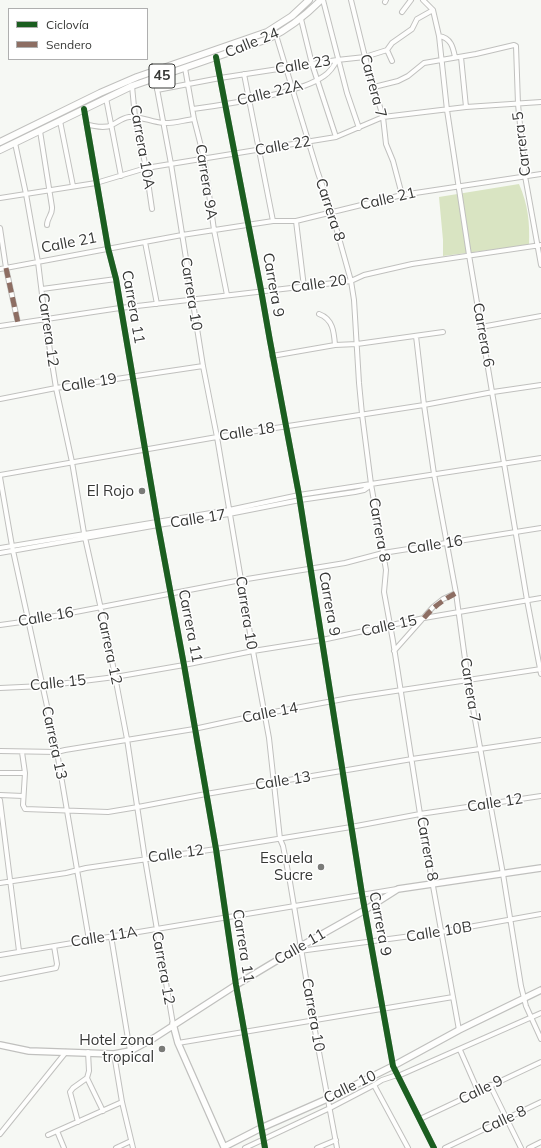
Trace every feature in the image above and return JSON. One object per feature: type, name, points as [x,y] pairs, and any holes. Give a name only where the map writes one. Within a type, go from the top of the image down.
[{"type":"main road","name":"Calle 24","points":[[0,142],[94,96],[137,77],[267,32],[292,16],[309,0]]},
{"type":"main road","name":"Calle 24","points":[[0,150],[132,86],[260,42],[276,35],[301,19],[322,0]]},
{"type":"main road","name":"Calle 11","points":[[0,1045],[29,1051],[66,1051],[114,1054],[130,1051],[154,1038],[173,1024],[236,985],[290,953],[301,949],[398,889],[541,868]]},
{"type":"main road","name":"Calle 10","points":[[223,1148],[261,1128],[328,1098],[393,1066],[459,1030],[541,990]]},
{"type":"main road","name":"Carrera 12","points":[[173,1024],[178,1043],[223,1148]]},
{"type":"street","points":[[322,0],[346,93],[359,128]]},
{"type":"street","name":"Carrera 7","points":[[351,0],[365,57],[383,117],[386,144],[392,156],[402,195]]},
{"type":"street","points":[[402,12],[411,0]]},
{"type":"street","points":[[423,0],[433,10]]},
{"type":"street","name":"Calle 23","points":[[157,90],[244,74],[365,57],[387,50],[392,43],[412,29],[417,19],[433,10]]},
{"type":"street","name":"Carrera 6","points":[[433,10],[439,36],[447,110],[469,255],[527,600],[541,671]]},
{"type":"street","points":[[301,19],[317,81],[336,137]]},
{"type":"street","name":"Carrera 8","points":[[276,35],[318,173],[332,213],[351,280],[354,300],[362,414],[371,484],[386,570],[384,592],[420,814],[459,1030]]},
{"type":"street","points":[[439,36],[448,40],[453,47],[455,57]]},
{"type":"street","name":"Carrera 5","points":[[461,57],[514,45],[516,46],[518,104],[526,176],[539,245],[541,265]]},
{"type":"street","points":[[387,50],[392,60]]},
{"type":"street","name":"Carrera 9","points":[[216,57],[300,500],[362,894],[393,1066],[434,1148]]},
{"type":"street","points":[[374,87],[408,76],[424,63],[461,57],[466,108]]},
{"type":"street","name":"Calle 22A","points":[[193,109],[249,101],[293,90],[317,81],[330,71],[337,60]]},
{"type":"street","name":"Carrera 9A","points":[[185,68],[194,118],[204,158],[214,230],[227,295]]},
{"type":"street","points":[[244,74],[273,221]]},
{"type":"street","name":"Carrera 10","points":[[155,78],[171,164],[202,366],[217,437],[252,651],[263,714],[269,738],[280,839],[283,846],[337,1148]]},
{"type":"street","name":"Carrera 10A","points":[[132,86],[152,209]]},
{"type":"street","points":[[106,98],[121,176]]},
{"type":"street","name":"Calle 22","points":[[0,198],[96,183],[146,168],[336,137],[383,117],[541,102]]},
{"type":"street","name":"Carrera 11","points":[[84,109],[88,125],[96,183],[108,248],[116,279],[157,524],[184,665],[216,849],[236,985],[265,1148]]},
{"type":"street","points":[[88,125],[105,128],[112,126],[123,119],[136,117],[164,123],[194,118]]},
{"type":"street","points":[[60,121],[73,186]]},
{"type":"street","points":[[40,131],[50,190],[52,212],[47,225]]},
{"type":"street","name":"Carrera 12","points":[[15,143],[38,262],[56,388],[72,462],[84,536],[109,645],[127,739],[145,859],[173,1024]]},
{"type":"street","name":"Calle 21","points":[[0,269],[182,235],[273,221],[296,221],[402,195],[541,174]]},
{"type":"street","points":[[296,221],[304,287]]},
{"type":"street","points":[[0,228],[6,268],[18,323]]},
{"type":"street","points":[[145,242],[157,304]]},
{"type":"street","name":"Calle 20","points":[[0,326],[120,308],[261,290],[304,287],[351,280],[364,274],[412,264],[539,245]]},
{"type":"street","points":[[42,289],[116,279]]},
{"type":"street","points":[[319,314],[325,316],[330,321],[333,328],[335,345]]},
{"type":"street","points":[[481,327],[541,316]]},
{"type":"street","points":[[272,356],[335,345],[357,344],[443,332]]},
{"type":"street","name":"Carrera 7","points":[[416,336],[434,474],[456,593],[468,681],[503,874],[509,920],[524,998],[541,1039]]},
{"type":"street","name":"Calle 19","points":[[0,399],[56,388],[202,366]]},
{"type":"street","name":"Calle 18","points":[[0,476],[145,449],[541,385]]},
{"type":"street","name":"Calle 17","points":[[229,512],[299,495],[434,474],[504,465],[541,458]]},
{"type":"street","name":"Carrera 13","points":[[0,476],[13,548],[57,752],[89,940]]},
{"type":"street","name":"Calle 17","points":[[0,548],[13,548],[364,490],[371,484]]},
{"type":"street","name":"Calle 16","points":[[0,625],[29,621],[241,580],[345,563],[383,553],[541,528]]},
{"type":"street","name":"Calle 17","points":[[0,553],[13,548]]},
{"type":"street","points":[[394,651],[433,607],[456,593]]},
{"type":"street","name":"Calle 15","points":[[0,688],[43,686],[115,677],[252,651],[322,640],[424,618],[541,598]]},
{"type":"street","name":"Calle 14","points":[[0,751],[57,752],[127,739],[194,729],[332,701],[541,671]]},
{"type":"street","name":"Calle 13","points":[[23,796],[23,805],[25,809],[108,812],[412,759],[541,740]]},
{"type":"street","points":[[0,795],[23,796],[24,774],[22,752]]},
{"type":"street","points":[[0,773],[24,774]]},
{"type":"street","name":"Calle 12","points":[[0,883],[280,839],[420,814],[541,796]]},
{"type":"street","points":[[0,800],[9,882],[19,951]]},
{"type":"street","name":"Calle 11A","points":[[0,955],[398,889]]},
{"type":"street","name":"Calle 10B","points":[[301,949],[371,942],[441,932],[541,914]]},
{"type":"street","points":[[111,936],[130,1051]]},
{"type":"street","points":[[0,980],[56,968],[54,946]]},
{"type":"street","points":[[178,1043],[453,998]]},
{"type":"street","name":"Calle 10","points":[[245,1148],[330,1108],[382,1080],[398,1076],[460,1050],[541,1013]]},
{"type":"street","points":[[460,1050],[478,1091]]},
{"type":"street","points":[[0,1134],[66,1051]]},
{"type":"street","points":[[78,1122],[70,1092],[87,1078],[89,1071],[88,1052]]},
{"type":"street","points":[[114,1054],[122,1102],[133,1148]]},
{"type":"street","name":"Calle 9","points":[[420,1119],[541,1062]]},
{"type":"street","points":[[87,1078],[103,1111]]},
{"type":"street","points":[[374,1085],[408,1148]]},
{"type":"street","points":[[490,1086],[521,1148]]},
{"type":"street","points":[[48,1135],[122,1102]]},
{"type":"street","name":"Calle 8","points":[[445,1148],[541,1102]]},
{"type":"street","points":[[57,1131],[64,1148]]},
{"type":"street","points":[[317,1148],[336,1140]]},
{"type":"street","points":[[116,1148],[132,1141]]},
{"type":"street","points":[[529,1148],[541,1142]]},
{"type":"green space","points":[[519,184],[528,214],[529,245],[443,256],[439,197]]},
{"type":"marked path","points":[[6,268],[18,323]]},
{"type":"marked path","points":[[424,618],[438,604],[456,593]]},
{"type":"cycle path","points":[[216,57],[299,495],[362,894],[393,1066],[434,1148]]},
{"type":"cycle path","points":[[84,109],[108,248],[116,279],[158,525],[184,665],[216,849],[236,985],[265,1148]]},
{"type":"place","name":"El Rojo","points":[[142,491]]},
{"type":"place","name":"Escuela Sucre","points":[[321,867]]},
{"type":"place","name":"Hotel zona tropical","points":[[162,1049]]}]
